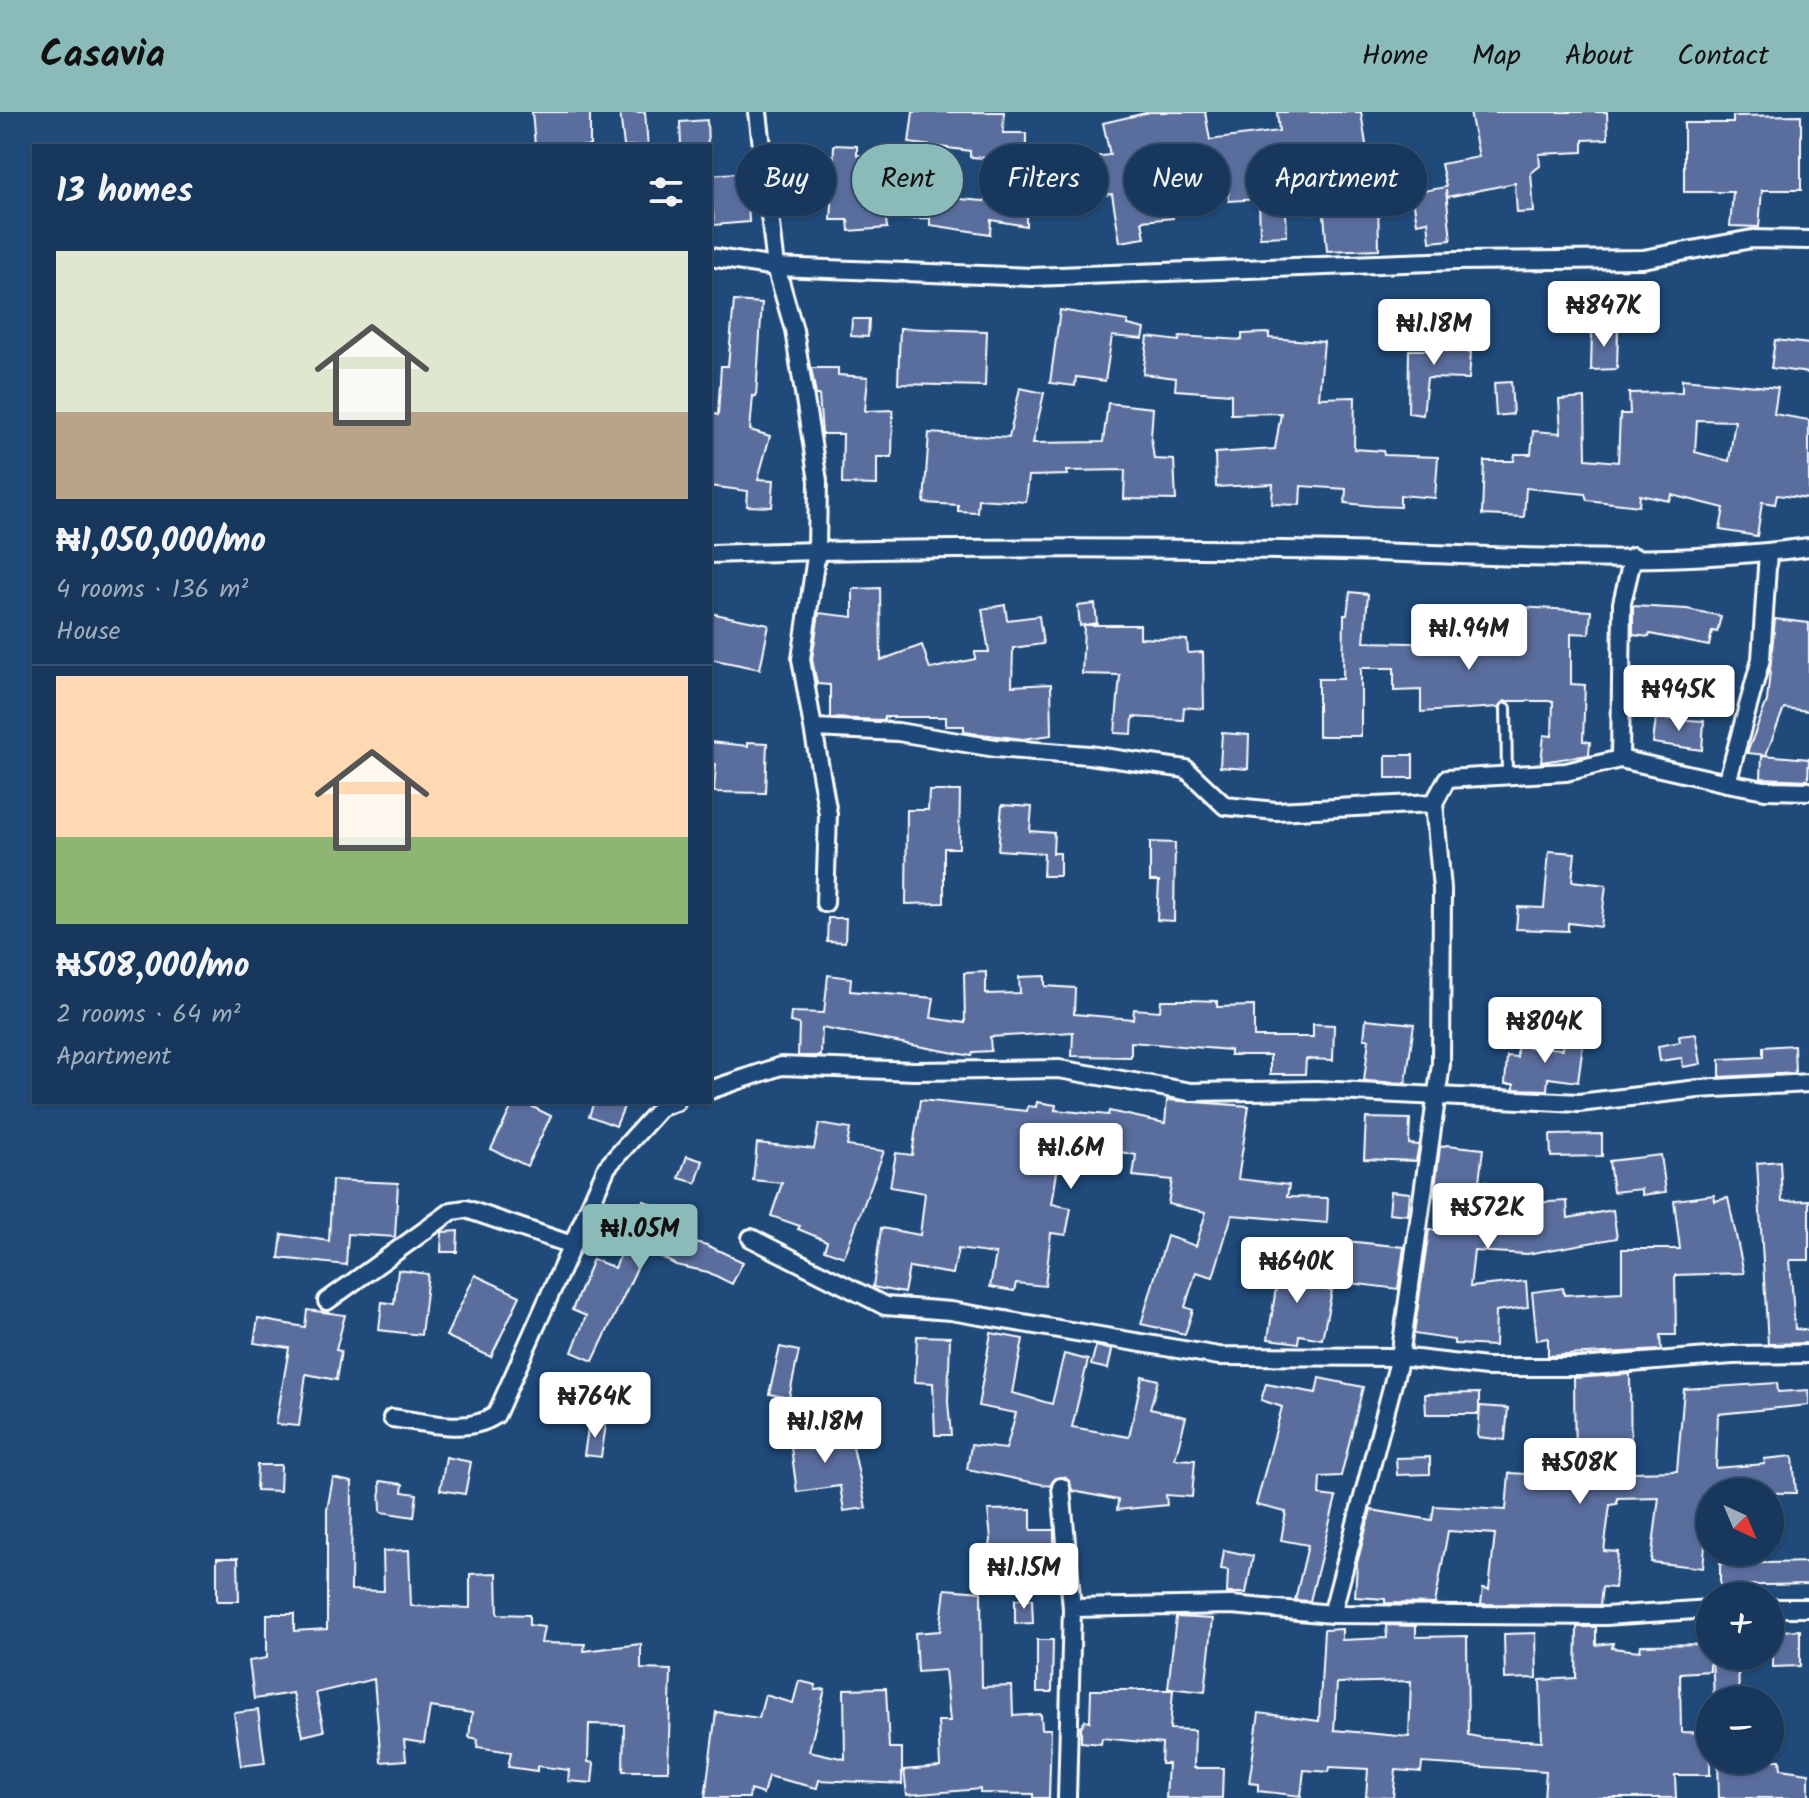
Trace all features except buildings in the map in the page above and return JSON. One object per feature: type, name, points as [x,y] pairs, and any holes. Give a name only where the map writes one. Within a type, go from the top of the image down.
[{"type":"street","points":[[758,112],[776,267],[794,330],[818,481],[817,550],[801,659],[828,814],[825,903]]},
{"type":"street","points":[[712,257],[776,267],[1032,277],[1457,261],[1643,259],[1752,239],[1809,240]]},
{"type":"street","points":[[712,554],[817,550],[1217,549],[1633,556],[1768,552],[1809,547]]},
{"type":"street","points":[[1727,783],[1744,708],[1761,659],[1768,552]]},
{"type":"street","points":[[1620,759],[1622,603],[1633,556]]},
{"type":"street","points":[[814,728],[898,732],[995,748],[1089,755],[1186,769],[1225,806],[1276,811],[1434,803]]},
{"type":"street","points":[[1332,1614],[1400,1357],[1441,1064],[1442,889],[1434,803],[1447,779],[1566,772],[1620,759],[1765,790],[1809,791]]},
{"type":"street","points":[[712,1089],[781,1066],[915,1071],[1059,1069],[1191,1092],[1317,1090],[1579,1103],[1698,1089],[1809,1083]]},
{"type":"street","points":[[392,1418],[463,1425],[482,1424],[496,1415],[607,1167],[661,1107],[670,1104]]},
{"type":"street","points":[[327,1301],[452,1211],[466,1209],[572,1245]]},
{"type":"street","points":[[751,1238],[885,1306],[951,1311],[1219,1356],[1400,1357],[1486,1367],[1580,1367],[1733,1355],[1809,1354]]},
{"type":"street","points":[[1061,1487],[1072,1608],[1067,1798]]},
{"type":"street","points":[[1072,1608],[1232,1605],[1332,1614],[1605,1616],[1696,1610]]},
{"type":"street","points":[[1784,1608],[1809,1608]]},
{"type":"lane","points":[[1506,708],[1507,774]]}]
